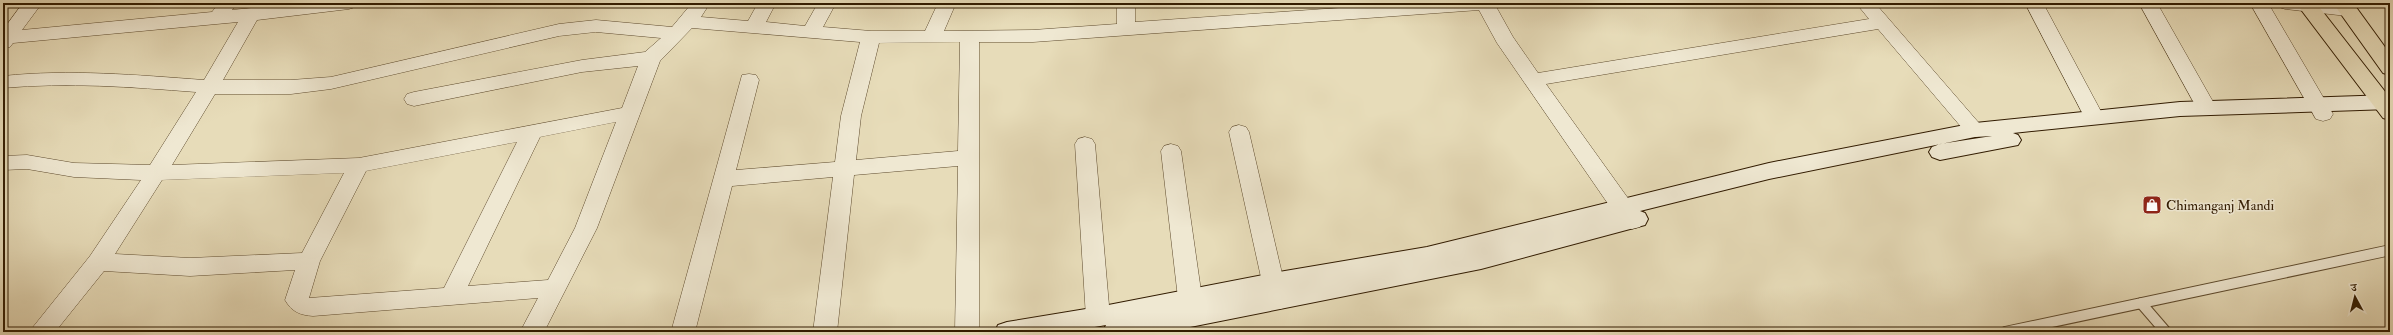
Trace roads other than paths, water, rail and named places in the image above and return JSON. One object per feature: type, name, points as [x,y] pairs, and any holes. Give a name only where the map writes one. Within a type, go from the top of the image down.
[{"type":"main road","points":[[2307,4],[2388,108]]},
{"type":"main road","points":[[2345,6],[2390,68]]},
{"type":"street","points":[[5,41],[33,3]]},
{"type":"street","points":[[5,41],[223,10],[251,15],[349,3]]},
{"type":"street","points":[[532,332],[586,228],[651,58],[681,28],[701,3]]},
{"type":"street","points":[[754,27],[767,3]]},
{"type":"street","points":[[811,31],[826,3]]},
{"type":"street","points":[[932,36],[947,3]]},
{"type":"street","points":[[1126,3],[1126,30]]},
{"type":"street","points":[[3,82],[42,78],[98,78],[211,87],[291,87],[331,83],[559,30],[596,26],[681,28],[754,27],[871,37],[1033,36],[1126,30],[1238,11],[1485,3],[1504,39],[1627,214]]},
{"type":"street","points":[[1865,3],[1880,23],[1975,130]]},
{"type":"street","points":[[2034,3],[2094,117]]},
{"type":"street","points":[[2148,3],[2206,107]]},
{"type":"street","points":[[2259,3],[2319,108]]},
{"type":"street","points":[[2285,3],[2345,6]]},
{"type":"street","points":[[41,332],[98,262],[158,173],[211,87],[251,15]]},
{"type":"street","points":[[1534,80],[1880,23]]},
{"type":"street","points":[[825,332],[851,116],[871,37]]},
{"type":"street","points":[[967,332],[970,37]]},
{"type":"street","points":[[414,100],[582,66],[651,58]]},
{"type":"street","points":[[683,332],[749,80]]},
{"type":"street","points":[[1007,332],[1098,317],[1190,298],[1276,291],[1481,260],[1627,214],[1777,170],[1975,130],[2206,107],[2388,108]]},
{"type":"street","points":[[1627,214],[1877,162],[2013,140],[2319,108]]},
{"type":"street","points":[[3,163],[27,162],[74,170],[158,173],[359,165],[630,113]]},
{"type":"street","points":[[451,297],[532,132]]},
{"type":"street","points":[[1239,132],[1276,291]]},
{"type":"street","points":[[1085,144],[1098,317]]},
{"type":"street","points":[[1171,151],[1190,298]]},
{"type":"street","points":[[723,179],[968,158]]},
{"type":"street","points":[[359,165],[308,261],[296,300],[302,306],[313,307],[555,288]]},
{"type":"street","points":[[98,262],[190,267],[308,261]]},
{"type":"street","points":[[1115,332],[1276,291]]},
{"type":"lane","points":[[2005,332],[2386,251]]},
{"type":"lane","points":[[2141,303],[2166,332]]},
{"type":"place","name":"Chimanganj Mandi","points":[[2152,205]]}]
